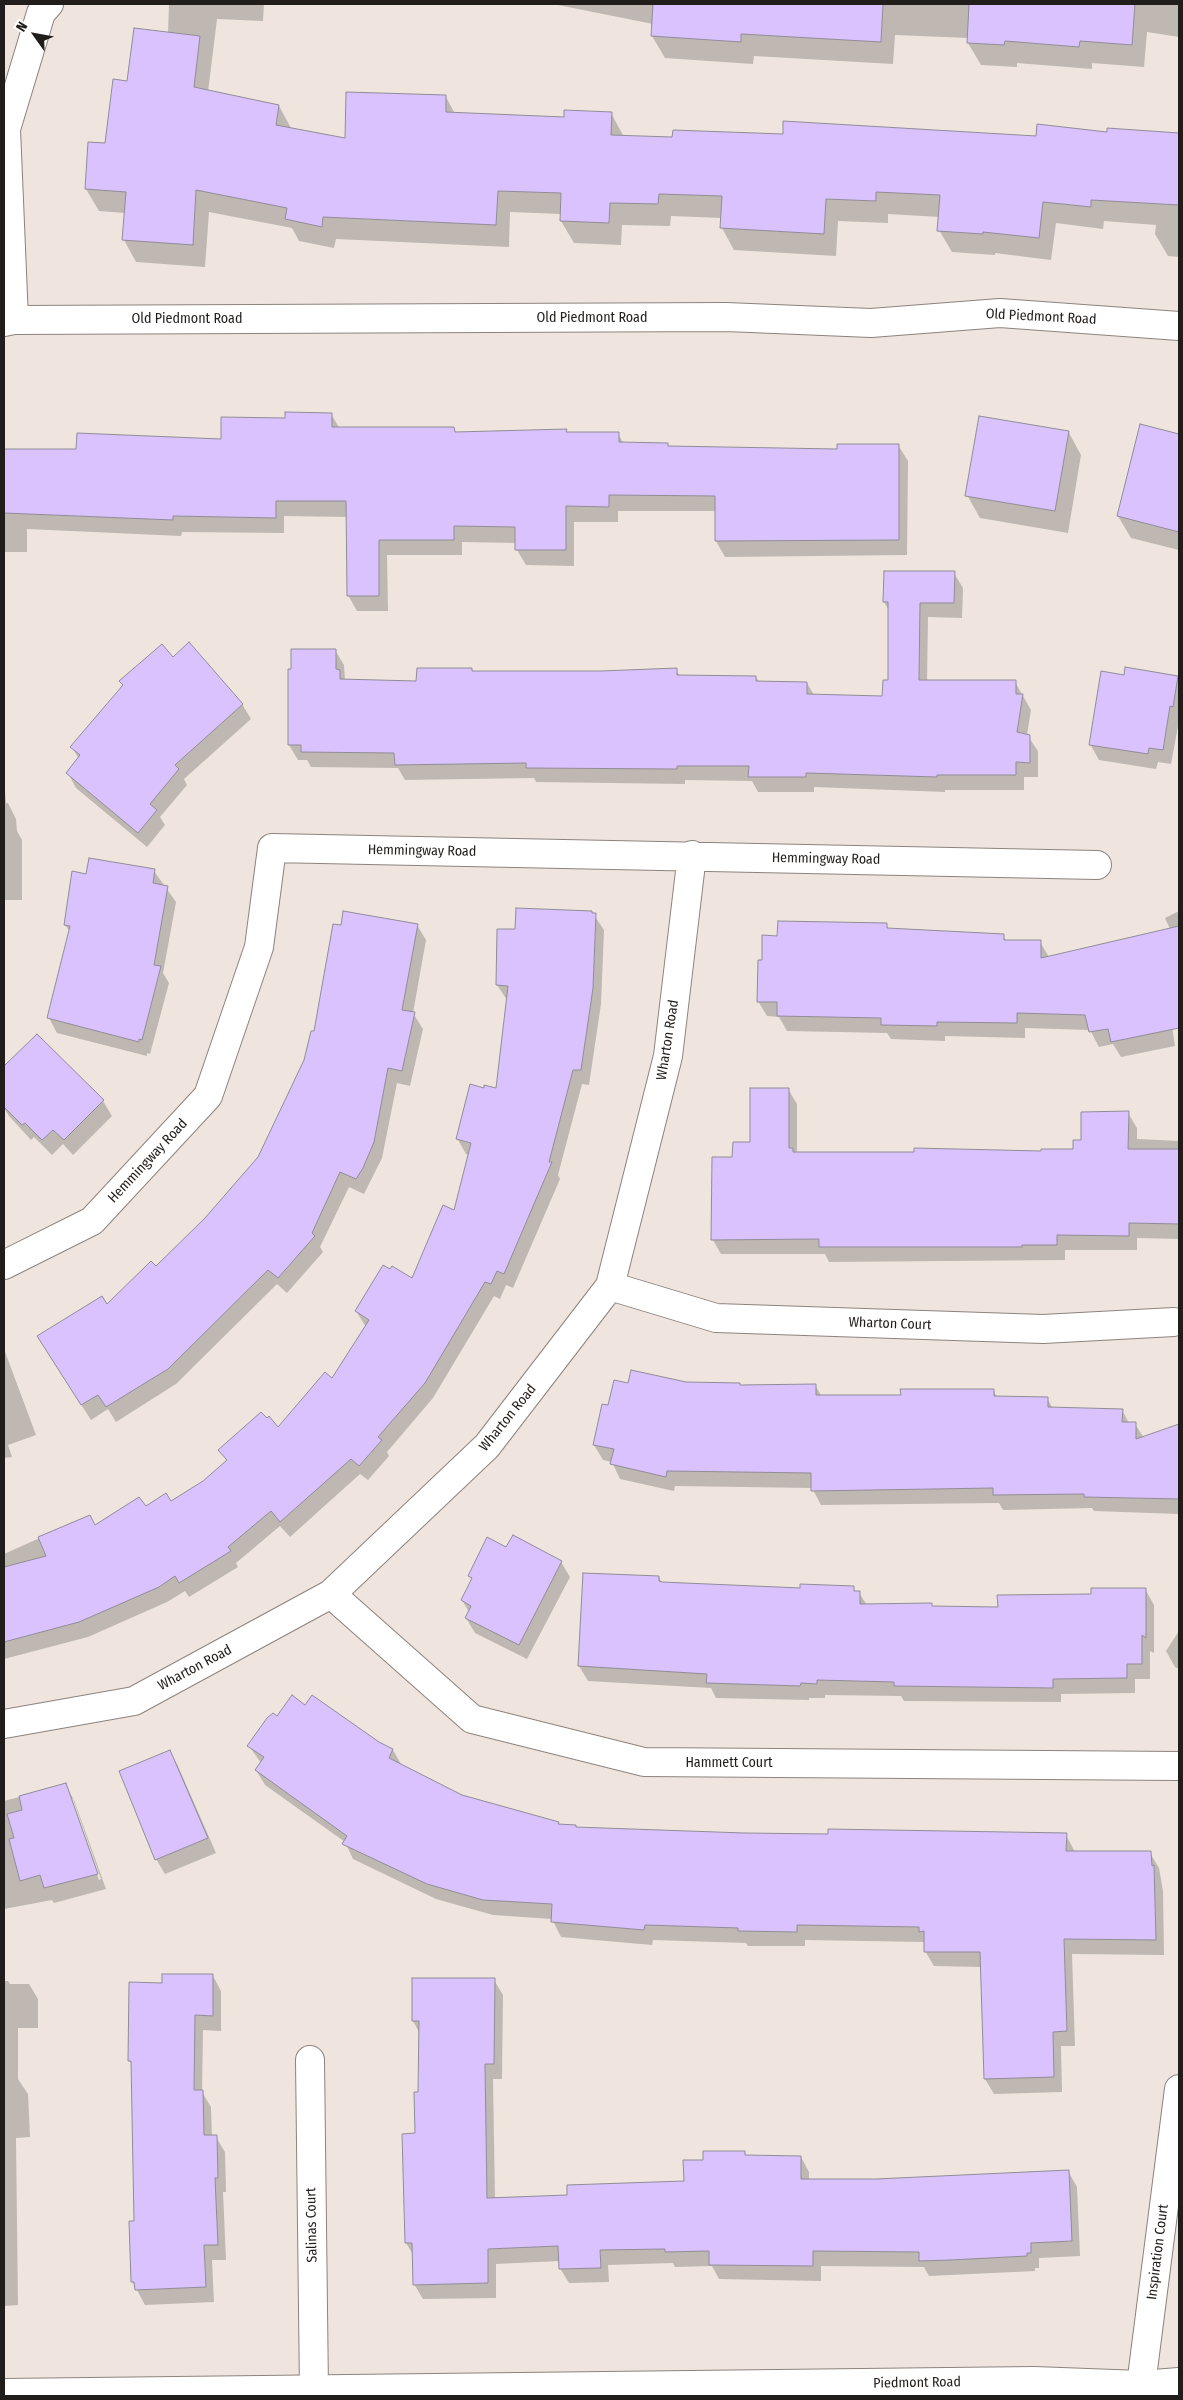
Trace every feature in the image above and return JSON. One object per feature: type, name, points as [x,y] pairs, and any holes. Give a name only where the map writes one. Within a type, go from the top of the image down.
[{"type":"street","points":[[7,320],[6,129],[42,12],[50,4]]},
{"type":"street","name":"Old Piedmont Road","points":[[7,320],[726,317],[871,323],[1000,313],[1179,326]]},
{"type":"street","name":"Hemmingway Road","points":[[4,1265],[92,1221],[208,1096],[259,947],[272,848],[692,855],[1097,865]]},
{"type":"street","name":"Wharton Road","points":[[4,1724],[134,1701],[331,1594],[487,1446],[610,1286],[668,1056],[692,855]]},
{"type":"street","name":"Wharton Court","points":[[610,1286],[716,1318],[1043,1329],[1174,1322]]},
{"type":"street","name":"Hammett Court","points":[[331,1594],[472,1719],[644,1762],[1179,1766]]},
{"type":"street","name":"Salinas Court","points":[[310,2060],[314,2391]]},
{"type":"street","name":"Inspiration Court","points":[[1153,2390],[1179,2089]]},
{"type":"street","name":"Piedmont Road","points":[[4,2394],[314,2391],[901,2390],[1034,2381],[1153,2390],[1179,2382]]},
{"type":"building","points":[[653,4],[883,4],[881,42],[741,34],[741,42],[651,36]]},
{"type":"building","points":[[969,4],[1135,4],[1132,45],[1080,41],[1079,47],[1005,41],[1004,45],[967,43]]},
{"type":"building","points":[[134,28],[200,36],[194,87],[279,105],[276,125],[345,138],[346,92],[446,95],[446,112],[564,117],[564,110],[612,112],[611,135],[672,137],[673,130],[783,134],[783,121],[1036,136],[1037,124],[1107,132],[1107,128],[1179,133],[1179,205],[1091,200],[1091,207],[1043,202],[1039,238],[983,232],[983,234],[937,231],[940,195],[876,192],[876,201],[826,199],[824,234],[720,228],[722,196],[659,194],[658,204],[610,203],[609,223],[560,221],[561,193],[498,191],[496,225],[323,217],[322,227],[285,219],[287,208],[196,190],[193,245],[122,240],[126,192],[85,189],[88,142],[105,143],[113,79],[127,81]]},
{"type":"building","points":[[285,412],[332,413],[332,427],[454,427],[455,432],[567,429],[566,432],[619,432],[619,442],[668,443],[668,446],[837,449],[837,444],[899,444],[899,540],[715,541],[715,496],[609,495],[609,507],[566,506],[566,550],[515,550],[515,527],[454,526],[454,540],[379,540],[379,596],[347,596],[346,501],[276,501],[276,518],[173,516],[173,520],[4,513],[4,449],[76,449],[77,433],[221,439],[221,417],[285,418]]},
{"type":"building","points":[[979,416],[1069,431],[1055,511],[965,496]]},
{"type":"building","points":[[1140,424],[1179,434],[1179,532],[1117,516]]},
{"type":"building","points":[[884,571],[955,571],[954,603],[920,603],[919,680],[1016,680],[1016,694],[1023,694],[1017,732],[1030,735],[1030,763],[1016,762],[1016,775],[937,775],[937,777],[806,773],[806,777],[748,777],[749,766],[677,766],[677,769],[526,768],[526,763],[395,765],[394,753],[301,752],[301,745],[288,745],[288,669],[291,669],[291,649],[336,649],[336,669],[340,670],[340,679],[416,681],[417,668],[472,668],[472,671],[601,671],[677,668],[677,675],[756,676],[756,681],[807,682],[807,694],[882,696],[883,680],[888,680],[888,602],[883,602]]},
{"type":"building","points":[[189,642],[243,704],[175,765],[179,769],[150,804],[157,810],[138,833],[66,773],[80,755],[70,747],[123,685],[119,681],[162,644],[173,657]]},
{"type":"building","points":[[1125,667],[1178,676],[1173,707],[1170,706],[1163,750],[1149,748],[1148,754],[1089,745],[1101,671],[1124,675]]},
{"type":"building","points":[[89,858],[155,869],[153,883],[168,886],[154,965],[161,966],[142,1040],[139,1039],[139,1042],[47,1018],[70,926],[64,925],[72,871],[86,874]]},
{"type":"building","points":[[516,908],[592,911],[592,913],[596,913],[593,988],[581,1070],[573,1070],[549,1162],[552,1162],[504,1274],[497,1271],[491,1284],[485,1282],[425,1383],[378,1437],[382,1440],[359,1466],[351,1459],[280,1522],[271,1511],[228,1547],[231,1551],[179,1583],[175,1576],[159,1587],[79,1622],[4,1642],[4,1567],[46,1556],[38,1537],[90,1515],[95,1525],[139,1497],[146,1506],[166,1493],[171,1501],[203,1481],[227,1460],[218,1450],[261,1412],[267,1418],[269,1416],[278,1427],[325,1372],[332,1378],[369,1320],[355,1311],[383,1265],[390,1269],[392,1266],[412,1278],[443,1205],[454,1210],[471,1143],[456,1139],[470,1084],[484,1088],[484,1085],[496,1088],[508,986],[496,985],[497,929],[515,929]]},
{"type":"building","points":[[343,911],[418,924],[402,1010],[415,1012],[402,1071],[388,1068],[374,1142],[363,1168],[356,1179],[340,1172],[312,1233],[315,1236],[278,1278],[268,1270],[168,1369],[106,1407],[98,1395],[81,1405],[37,1336],[102,1296],[107,1304],[151,1261],[156,1266],[205,1218],[258,1157],[304,1060],[311,1031],[314,1031],[333,924],[341,925]]},
{"type":"building","points":[[778,921],[887,923],[887,928],[1004,934],[1004,940],[1041,940],[1041,958],[1179,926],[1179,1028],[1111,1042],[1108,1029],[1089,1032],[1085,1015],[1017,1013],[1017,1023],[937,1022],[937,1026],[881,1025],[881,1018],[777,1016],[777,1002],[757,1002],[758,960],[762,960],[762,935],[777,936]]},
{"type":"building","points":[[37,1034],[104,1100],[64,1140],[53,1130],[42,1140],[25,1123],[22,1125],[4,1107],[4,1066]]},
{"type":"building","points":[[750,1088],[789,1088],[789,1148],[793,1148],[793,1152],[914,1152],[914,1148],[1041,1151],[1041,1149],[1073,1149],[1073,1140],[1081,1140],[1081,1112],[1129,1111],[1128,1149],[1179,1149],[1179,1224],[1129,1223],[1129,1236],[1057,1235],[1057,1245],[1022,1245],[1022,1247],[819,1247],[819,1239],[711,1240],[712,1157],[732,1157],[733,1142],[750,1142]]},
{"type":"building","points":[[631,1370],[686,1382],[740,1383],[740,1385],[816,1384],[816,1395],[901,1395],[900,1389],[994,1389],[994,1396],[1048,1397],[1048,1407],[1123,1409],[1122,1422],[1136,1422],[1136,1439],[1179,1424],[1179,1499],[1084,1497],[1084,1494],[993,1495],[993,1488],[811,1491],[811,1473],[667,1471],[666,1477],[610,1464],[614,1449],[593,1445],[602,1404],[608,1405],[614,1380],[628,1383]]},
{"type":"building","points":[[513,1535],[562,1561],[519,1645],[465,1618],[471,1606],[461,1600],[472,1578],[468,1576],[487,1537],[506,1547]]},
{"type":"building","points":[[583,1573],[659,1576],[659,1581],[662,1582],[800,1588],[800,1584],[854,1586],[854,1591],[860,1591],[860,1604],[932,1603],[932,1606],[998,1607],[997,1595],[1091,1594],[1091,1588],[1146,1588],[1146,1638],[1142,1635],[1142,1664],[1127,1664],[1127,1678],[1053,1679],[1053,1688],[894,1686],[894,1682],[817,1680],[817,1684],[801,1683],[800,1686],[706,1683],[707,1674],[578,1666]]},
{"type":"building","points":[[292,1695],[305,1705],[312,1695],[379,1742],[393,1749],[389,1758],[462,1795],[559,1822],[558,1824],[576,1825],[576,1827],[744,1833],[828,1834],[828,1829],[1067,1833],[1066,1851],[1151,1851],[1152,1866],[1154,1865],[1156,1940],[1064,1939],[1067,2031],[1053,2032],[1054,2077],[984,2079],[980,1952],[924,1952],[924,1931],[919,1932],[919,1927],[797,1925],[797,1932],[738,1931],[738,1928],[645,1925],[644,1930],[551,1922],[552,1904],[483,1900],[427,1884],[342,1844],[347,1836],[255,1770],[264,1757],[247,1746],[267,1718],[273,1713],[277,1716]]},
{"type":"building","points":[[170,1750],[208,1838],[155,1860],[119,1771]]},
{"type":"building","points":[[66,1783],[98,1874],[44,1888],[40,1875],[20,1881],[9,1839],[14,1838],[7,1814],[22,1810],[19,1796]]},
{"type":"building","points":[[162,1974],[213,1974],[213,2016],[195,2015],[194,2090],[203,2090],[204,2135],[217,2135],[218,2178],[215,2178],[218,2245],[204,2245],[206,2287],[135,2290],[134,2282],[131,2282],[129,2221],[134,2221],[131,2061],[128,2061],[129,1982],[162,1983]]},
{"type":"building","points":[[412,1978],[495,1978],[494,2064],[485,2064],[487,2198],[567,2195],[567,2185],[684,2181],[683,2160],[703,2160],[703,2151],[745,2151],[745,2155],[801,2156],[801,2179],[876,2179],[1069,2170],[1072,2241],[1031,2243],[1031,2253],[1027,2253],[1027,2256],[951,2260],[919,2261],[919,2252],[813,2251],[813,2266],[709,2265],[709,2251],[665,2252],[665,2249],[600,2250],[601,2268],[559,2269],[558,2246],[488,2249],[488,2283],[413,2285],[412,2243],[405,2243],[402,2134],[415,2133],[414,2092],[418,2092],[419,2021],[412,2021]]}]
